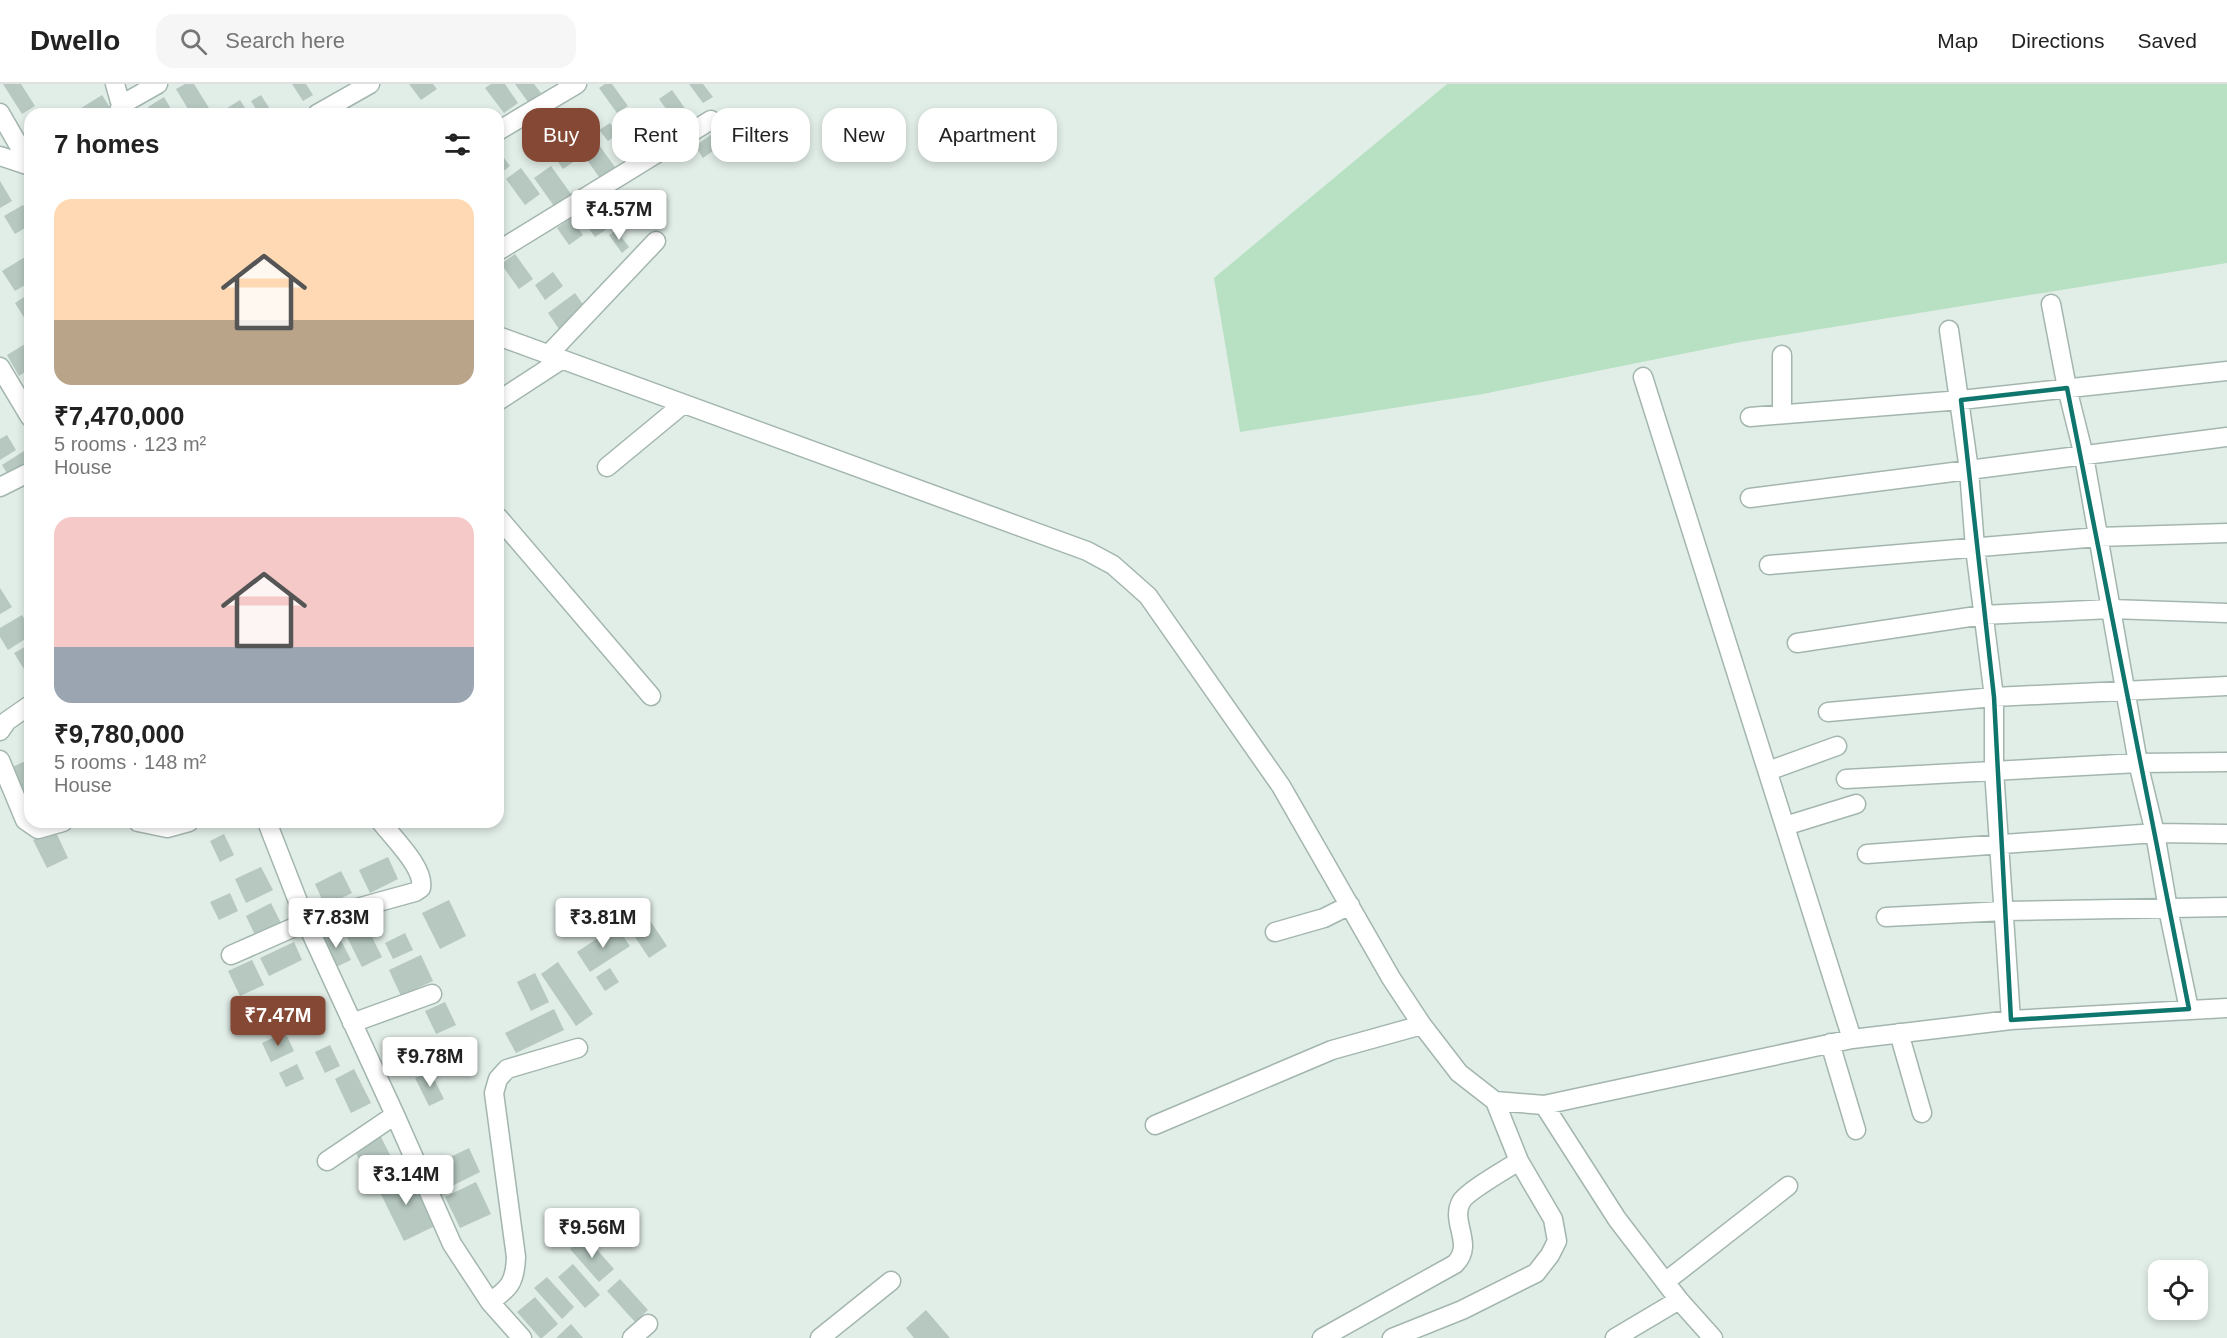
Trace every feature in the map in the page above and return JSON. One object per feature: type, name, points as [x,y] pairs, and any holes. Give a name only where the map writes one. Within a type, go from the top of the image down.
[{"type":"street","points":[[115,84],[120,108]]},
{"type":"street","points":[[123,108],[158,84]]},
{"type":"street","points":[[328,108],[370,84]]},
{"type":"street","points":[[504,127],[577,84]]},
{"type":"street","points":[[0,113],[24,155]]},
{"type":"street","points":[[504,247],[711,120]]},
{"type":"street","points":[[0,156],[24,163]]},
{"type":"street","points":[[504,396],[555,357],[656,241]]},
{"type":"street","points":[[2050,304],[2084,456],[2138,763],[2155,832],[2189,1009]]},
{"type":"street","points":[[1949,330],[1961,400],[1975,548],[1994,697],[1994,770],[2011,1020]]},
{"type":"street","points":[[504,338],[1087,551],[1113,565],[1148,596],[1281,786],[1391,978],[1422,1025],[1459,1072],[1496,1101],[1519,1161],[1553,1219],[1557,1241],[1536,1274],[1462,1310],[1392,1338]]},
{"type":"street","points":[[1782,355],[1782,414]]},
{"type":"street","points":[[0,367],[24,407]]},
{"type":"street","points":[[1750,417],[1961,400],[2227,371]]},
{"type":"street","points":[[1643,377],[1852,1039]]},
{"type":"street","points":[[607,467],[682,405]]},
{"type":"street","points":[[1750,498],[2227,437]]},
{"type":"street","points":[[0,487],[24,475]]},
{"type":"street","points":[[504,524],[651,696]]},
{"type":"street","points":[[1769,565],[2098,537],[2227,532]]},
{"type":"street","points":[[1797,644],[1983,615],[2111,609],[2227,613]]},
{"type":"street","points":[[1828,712],[1994,697],[2227,686]]},
{"type":"street","points":[[0,731],[7,721],[24,709]]},
{"type":"street","points":[[1768,771],[1837,746]]},
{"type":"street","points":[[0,760],[24,818]]},
{"type":"street","points":[[1846,779],[2138,763],[2227,762]]},
{"type":"street","points":[[1785,826],[1856,804]]},
{"type":"street","points":[[269,828],[306,922],[452,1244],[490,1302],[522,1338]]},
{"type":"street","points":[[231,955],[306,922],[415,892],[421,888],[423,879],[419,870],[386,828]]},
{"type":"street","points":[[1867,854],[2155,832],[2227,834]]},
{"type":"street","points":[[1275,932],[1324,918],[1350,905]]},
{"type":"street","points":[[1886,917],[2004,911],[2227,907]]},
{"type":"street","points":[[352,1023],[432,994]]},
{"type":"street","points":[[1496,1101],[1544,1105],[1830,1043],[1899,1033],[2011,1020],[2227,1008]]},
{"type":"street","points":[[1155,1125],[1332,1050],[1422,1025]]},
{"type":"street","points":[[1899,1033],[1922,1113]]},
{"type":"street","points":[[1830,1043],[1856,1130]]},
{"type":"street","points":[[490,1302],[507,1290],[515,1275],[516,1257],[494,1093],[498,1079],[507,1069],[578,1048]]},
{"type":"street","points":[[1544,1105],[1617,1220],[1678,1300],[1713,1338]]},
{"type":"street","points":[[327,1161],[395,1115]]},
{"type":"street","points":[[1322,1338],[1455,1264],[1462,1257],[1464,1250],[1458,1210],[1462,1199],[1519,1161]]},
{"type":"street","points":[[1665,1282],[1788,1186]]},
{"type":"street","points":[[820,1338],[891,1281]]},
{"type":"street","points":[[1615,1338],[1678,1300]]},
{"type":"street","points":[[632,1338],[648,1324]]},
{"type":"highlighted area","points":[[2067,388],[2189,1009],[2011,1020],[1994,697],[1961,400]]},
{"type":"green space","points":[[1447,84],[2227,84],[2227,263],[1741,342],[1483,394],[1240,432],[1214,278]]},
{"type":"building","points":[[3,84],[21,84],[35,106],[24,108],[22,114]]},
{"type":"building","points":[[185,84],[194,84],[209,108],[187,108],[176,89]]},
{"type":"building","points":[[292,84],[306,84],[313,95],[303,101]]},
{"type":"building","points":[[409,84],[433,84],[437,89],[421,100]]},
{"type":"building","points":[[491,84],[505,84],[518,103],[504,113],[504,108],[500,108],[485,88]]},
{"type":"building","points":[[515,84],[534,84],[541,93],[528,102]]},
{"type":"building","points":[[605,84],[612,84],[628,106],[613,108],[599,88]]},
{"type":"building","points":[[689,84],[703,84],[713,97],[703,103]]},
{"type":"building","points":[[672,90],[685,108],[665,108],[659,99]]},
{"type":"building","points":[[102,95],[110,108],[81,108]]},
{"type":"building","points":[[261,95],[269,108],[255,108],[251,101]]},
{"type":"building","points":[[164,97],[170,108],[149,108]]},
{"type":"building","points":[[240,100],[245,108],[227,108]]},
{"type":"building","points":[[610,123],[612,138],[608,141],[600,129]]},
{"type":"building","points":[[711,135],[711,152],[703,158],[699,152],[699,143]]},
{"type":"building","points":[[600,146],[617,170],[602,181],[588,162],[600,162]]},
{"type":"building","points":[[504,158],[510,166],[504,170]]},
{"type":"building","points":[[558,162],[573,162],[563,169]]},
{"type":"building","points":[[551,166],[571,194],[554,206],[534,178]]},
{"type":"building","points":[[521,168],[540,194],[525,205],[506,179]]},
{"type":"building","points":[[0,181],[12,201],[0,208]]},
{"type":"building","points":[[23,205],[24,229],[15,234],[4,216]]},
{"type":"building","points":[[594,205],[610,227],[595,237],[579,215]]},
{"type":"building","points":[[571,218],[583,235],[569,245],[557,228]]},
{"type":"building","points":[[616,230],[629,247],[622,253],[609,235]]},
{"type":"building","points":[[515,254],[533,279],[519,289],[504,268],[504,262]]},
{"type":"building","points":[[24,258],[24,286],[15,291],[2,271]]},
{"type":"building","points":[[553,272],[563,286],[545,300],[535,285]]},
{"type":"building","points":[[575,293],[587,310],[559,329],[548,313]]},
{"type":"building","points":[[24,297],[24,317],[15,303]]},
{"type":"building","points":[[24,345],[24,373],[19,376],[7,355]]},
{"type":"building","points":[[7,435],[16,450],[0,460],[0,439]]},
{"type":"building","points":[[24,451],[24,469],[10,478],[2,465]]},
{"type":"building","points":[[0,588],[12,607],[0,614]]},
{"type":"building","points":[[22,615],[24,640],[8,650],[0,637],[0,628]]},
{"type":"building","points":[[24,647],[24,669],[14,653]]},
{"type":"building","points":[[24,762],[24,797],[10,768]]},
{"type":"building","points":[[55,830],[68,858],[47,868],[33,840]]},
{"type":"building","points":[[224,834],[234,855],[220,862],[210,841]]},
{"type":"building","points":[[388,857],[398,879],[370,893],[359,870]]},
{"type":"building","points":[[261,867],[273,890],[246,903],[235,879]]},
{"type":"building","points":[[341,871],[352,893],[325,906],[315,884]]},
{"type":"building","points":[[230,893],[238,911],[219,920],[210,902]]},
{"type":"building","points":[[449,900],[466,936],[440,949],[422,913]]},
{"type":"building","points":[[271,903],[283,927],[257,939],[246,916]]},
{"type":"building","points":[[647,916],[667,946],[649,958],[629,928]]},
{"type":"building","points":[[616,926],[630,946],[590,972],[577,952]]},
{"type":"building","points":[[367,927],[382,957],[362,967],[347,937]]},
{"type":"building","points":[[336,931],[351,960],[336,967],[322,938]]},
{"type":"building","points":[[405,933],[413,950],[393,959],[385,943]]},
{"type":"building","points":[[294,942],[302,960],[269,976],[260,958]]},
{"type":"building","points":[[421,955],[433,981],[401,996],[389,970]]},
{"type":"building","points":[[252,960],[264,985],[240,996],[228,971]]},
{"type":"building","points":[[558,962],[593,1014],[576,1026],[541,974]]},
{"type":"building","points":[[610,968],[619,982],[605,991],[596,977]]},
{"type":"building","points":[[535,973],[549,1002],[531,1011],[517,982]]},
{"type":"building","points":[[445,1002],[456,1025],[436,1034],[425,1011]]},
{"type":"building","points":[[554,1009],[564,1030],[516,1053],[505,1033]]},
{"type":"building","points":[[285,1032],[294,1051],[271,1062],[262,1043]]},
{"type":"building","points":[[411,1041],[419,1060],[394,1072],[385,1054]]},
{"type":"building","points":[[330,1045],[340,1066],[325,1073],[315,1052]]},
{"type":"building","points":[[297,1064],[304,1079],[286,1087],[279,1073]]},
{"type":"building","points":[[354,1069],[371,1103],[351,1113],[335,1079]]},
{"type":"building","points":[[430,1071],[444,1099],[429,1106],[415,1078]]},
{"type":"building","points":[[380,1135],[390,1155],[363,1168],[354,1148]]},
{"type":"building","points":[[469,1148],[480,1172],[446,1189],[434,1165]]},
{"type":"building","points":[[408,1171],[435,1226],[404,1241],[377,1186]]},
{"type":"building","points":[[476,1182],[491,1214],[460,1228],[445,1197]]},
{"type":"building","points":[[585,1236],[614,1269],[599,1282],[570,1249]]},
{"type":"building","points":[[573,1264],[600,1295],[585,1308],[558,1277]]},
{"type":"building","points":[[547,1277],[574,1307],[562,1319],[534,1288]]},
{"type":"building","points":[[620,1279],[648,1310],[635,1322],[607,1291]]},
{"type":"building","points":[[535,1297],[558,1324],[542,1338],[517,1312]]},
{"type":"building","points":[[926,1310],[950,1338],[914,1338],[906,1328]]},
{"type":"building","points":[[571,1324],[583,1338],[556,1338]]}]
